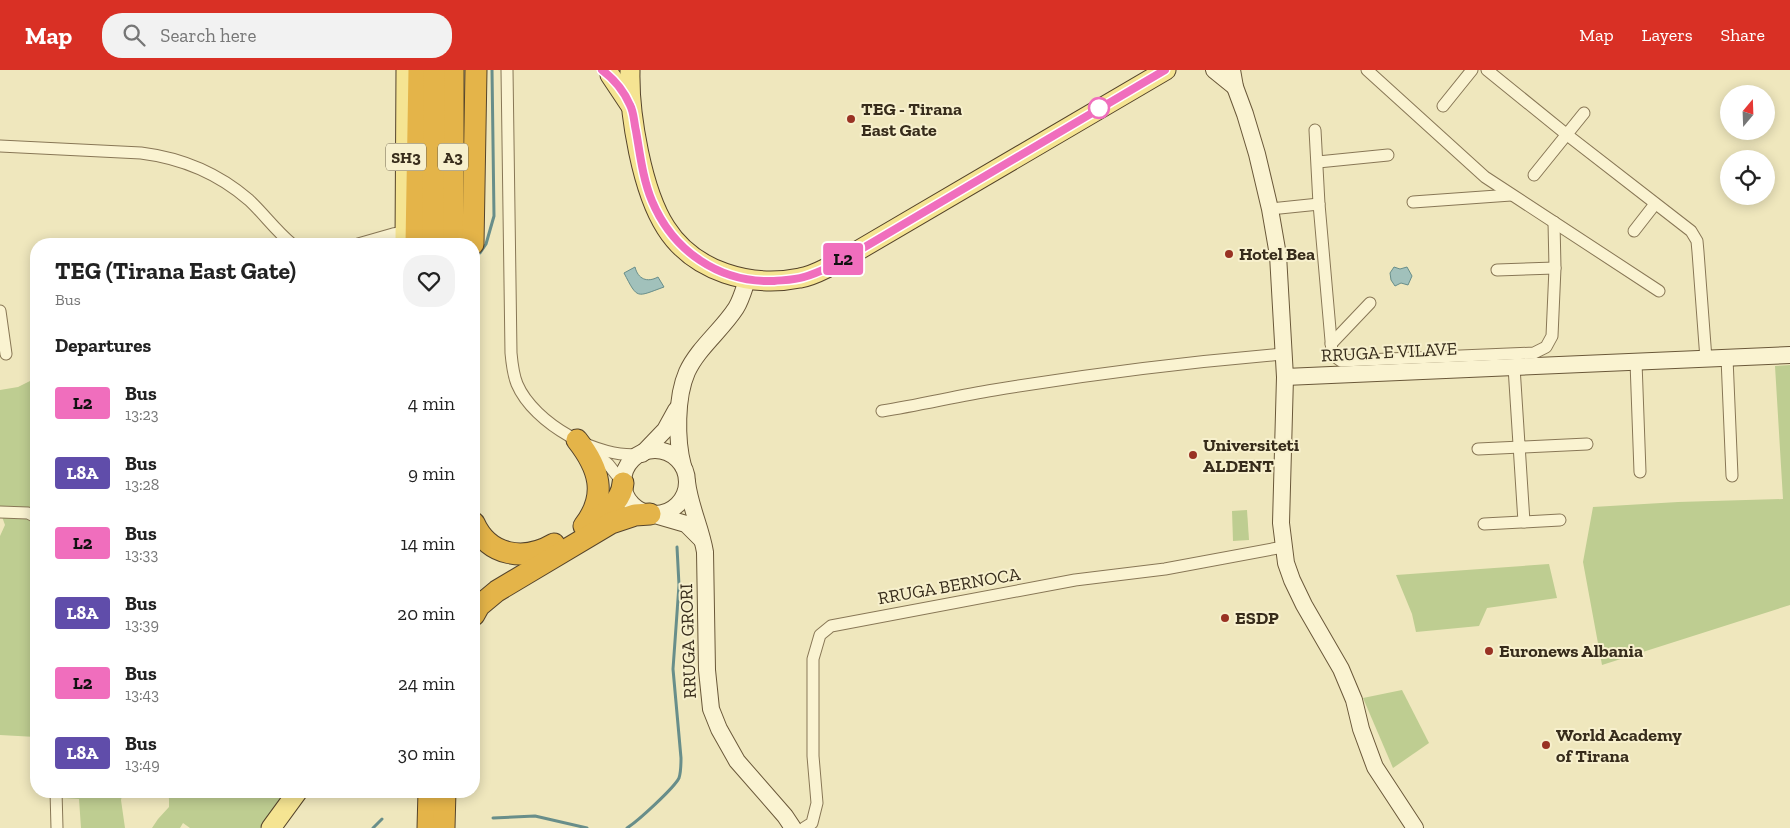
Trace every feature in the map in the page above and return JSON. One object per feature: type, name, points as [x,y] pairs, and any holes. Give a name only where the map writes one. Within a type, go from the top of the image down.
[{"type":"highway","points":[[408,238],[419,70]]},
{"type":"highway","name":"A3","points":[[434,70],[434,238]]},
{"type":"highway","name":"A3","points":[[453,70],[453,238]]},
{"type":"highway","points":[[473,238],[476,70]]},
{"type":"highway","points":[[577,440],[591,459],[598,485],[594,508],[587,522],[580,529]]},
{"type":"highway","points":[[480,534],[488,543],[501,550],[521,555],[534,553],[549,547],[595,521],[622,492],[623,483]]},
{"type":"highway","points":[[480,605],[497,591],[611,523],[623,518],[652,514]]},
{"type":"highway","points":[[428,828],[439,798]]},
{"type":"highway","points":[[441,798],[444,828]]},
{"type":"main road","name":"SH3","points":[[406,70],[408,238]]},
{"type":"main road","points":[[606,72],[619,76],[630,70],[631,106],[642,166],[651,200],[668,231],[702,262],[725,274],[747,280],[765,281],[802,278],[836,264],[1166,70]]},
{"type":"main road","points":[[606,72],[631,106]]},
{"type":"main road","points":[[271,828],[293,798]]},
{"type":"street","points":[[507,70],[512,368],[518,385],[536,411],[543,418],[602,459],[623,483]]},
{"type":"street","points":[[1214,70],[1235,87]]},
{"type":"street","points":[[1232,70],[1235,87],[1246,114],[1255,146],[1270,208],[1278,255],[1286,377],[1281,523],[1283,547],[1292,580],[1304,605],[1341,669],[1354,700],[1360,729],[1375,767],[1415,828]]},
{"type":"street","points":[[1367,70],[1484,177],[1659,291]]},
{"type":"street","points":[[1443,106],[1472,70]]},
{"type":"street","points":[[1487,70],[1691,231],[1696,241],[1706,359]]},
{"type":"street","points":[[1534,176],[1584,112]]},
{"type":"street","points":[[1315,130],[1319,204],[1331,344],[1334,356],[1340,361],[1534,353],[1546,347],[1552,336],[1555,268],[1554,222]]},
{"type":"street","points":[[0,146],[156,155],[212,174],[230,185],[250,201],[286,238]]},
{"type":"street","points":[[1318,162],[1388,155]]},
{"type":"street","points":[[1412,202],[1511,194]]},
{"type":"street","points":[[1270,208],[1319,204]]},
{"type":"street","points":[[1634,231],[1655,204]]},
{"type":"street","points":[[379,238],[393,234],[403,238]]},
{"type":"street","points":[[1498,270],[1555,268]]},
{"type":"street","points":[[652,514],[661,514],[676,507],[685,494],[687,482],[678,435],[680,401],[687,371],[708,342],[736,309],[747,280]]},
{"type":"street","points":[[1331,344],[1370,303]]},
{"type":"street","points":[[0,311],[6,354]]},
{"type":"street","points":[[1546,347],[1550,366]]},
{"type":"street","points":[[882,411],[992,390],[1120,370],[1284,354]]},
{"type":"street","name":"RRUGA E VILAVE","points":[[1286,377],[1790,355]]},
{"type":"street","points":[[1727,358],[1732,476]]},
{"type":"street","points":[[1636,362],[1640,472]]},
{"type":"street","points":[[1514,367],[1524,522]]},
{"type":"street","points":[[680,401],[665,430],[626,469],[623,483],[624,492],[632,504],[639,509],[686,524],[697,534],[704,545]]},
{"type":"street","points":[[577,440],[598,450],[612,453],[633,455],[654,451],[665,453],[675,458],[683,466]]},
{"type":"street","points":[[1478,449],[1587,444]]},
{"type":"street","name":"RRUGA GRORI","points":[[687,482],[692,510],[704,545],[706,564],[707,670],[711,709],[719,730],[737,761],[786,816],[793,828]]},
{"type":"street","points":[[0,512],[30,514]]},
{"type":"street","points":[[1484,524],[1560,520]]},
{"type":"street","name":"RRUGA BERNOCA","points":[[804,828],[812,823],[816,803],[813,659],[820,635],[831,626],[1075,580],[1165,569],[1283,547]]},
{"type":"street","points":[[56,798],[57,828]]},
{"type":"green space","points":[[1790,365],[1790,605],[1602,665],[1583,562],[1593,507],[1783,499],[1775,366]]},
{"type":"green space","points":[[30,381],[30,737],[0,735],[0,536],[5,525],[0,511],[0,390],[18,387]]},
{"type":"green space","points":[[1247,510],[1249,540],[1233,541],[1232,511]]},
{"type":"green space","points":[[1549,564],[1557,598],[1487,608],[1479,626],[1416,632],[1412,614],[1396,575]]},
{"type":"green space","points":[[1402,690],[1429,743],[1393,768],[1363,698]]},
{"type":"green space","points":[[62,798],[121,798],[125,828],[81,828],[79,799]]},
{"type":"green space","points":[[282,798],[260,828],[190,828],[183,823],[180,828],[152,828],[169,807],[169,799]]},
{"type":"water","points":[[635,267],[638,274],[644,279],[650,280],[658,277],[664,287],[643,294],[635,292],[624,273]]},
{"type":"water","points":[[1394,267],[1400,269],[1407,267],[1412,276],[1408,285],[1401,283],[1395,286],[1391,280],[1390,273]]},
{"type":"waterway","points":[[480,253],[486,244],[494,216],[492,70]]},
{"type":"waterway","points":[[627,828],[676,783],[680,773],[681,758],[673,669],[679,585],[677,547]]},
{"type":"waterway","points":[[493,818],[535,816],[587,828]]},
{"type":"waterway","points":[[373,828],[382,819]]},
{"type":"bus line","name":"L2","points":[[602,70],[610,75],[631,106],[642,166],[651,200],[668,231],[702,262],[725,274],[747,280],[765,281],[802,278],[836,264],[1165,70]]},
{"type":"place","name":"TEG - Tirana East Gate","points":[[851,119]]},
{"type":"place","name":"Hotel Bea","points":[[1229,254]]},
{"type":"place","name":"Universiteti ALDENT","points":[[1193,455]]},
{"type":"place","name":"ESDP","points":[[1225,618]]},
{"type":"place","name":"Euronews Albania","points":[[1489,651]]},
{"type":"place","name":"World Academy of Tirana","points":[[1546,745]]}]
